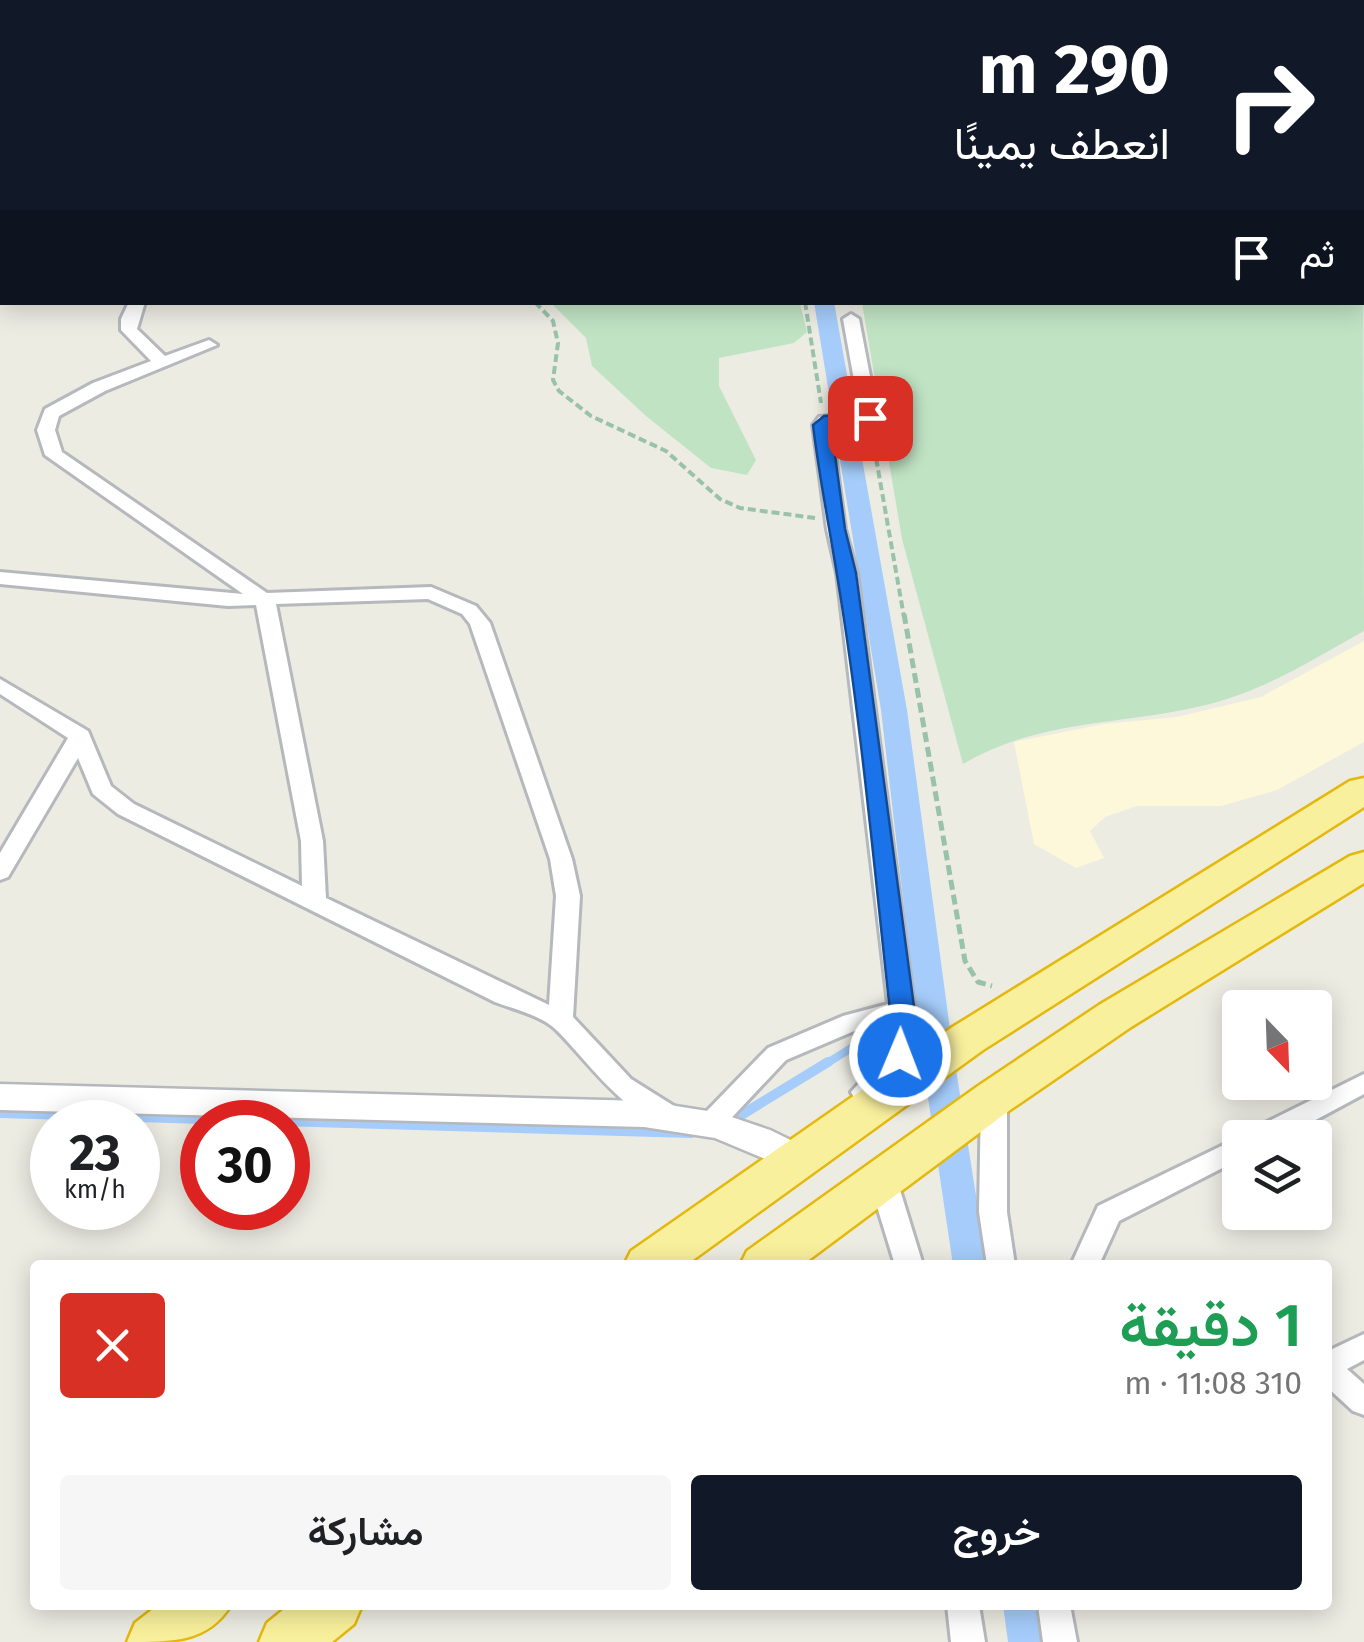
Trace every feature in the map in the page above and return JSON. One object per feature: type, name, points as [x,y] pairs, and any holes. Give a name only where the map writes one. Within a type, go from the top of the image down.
[{"type":"highway","points":[[655,1260],[773,1148],[878,1103],[1034,995],[1364,790]]},
{"type":"highway","points":[[1262,851],[1324,889]]},
{"type":"highway","points":[[772,1260],[981,1106],[1115,1016],[1364,865]]},
{"type":"highway","points":[[156,1642],[196,1610]]},
{"type":"highway","points":[[288,1642],[327,1610]]},
{"type":"street","points":[[136,305],[129,330],[162,363]]},
{"type":"street","points":[[0,1096],[540,1114],[665,1114],[712,1122],[773,1148],[857,1098],[890,1070],[902,1042],[901,1010],[852,611],[836,529],[851,319]]},
{"type":"street","points":[[208,345],[99,387],[51,413],[46,430],[54,455],[264,600],[312,842],[314,902]]},
{"type":"street","points":[[0,602],[7,579],[176,598],[264,600],[430,593],[469,610],[480,623],[561,859],[568,896],[560,1019]]},
{"type":"street","points":[[0,686],[80,736],[101,788],[126,809],[504,996],[560,1019],[622,1086],[665,1114]]},
{"type":"street","points":[[0,872],[80,736]]},
{"type":"street","points":[[712,1122],[776,1054],[852,1022],[901,1010]]},
{"type":"street","points":[[1293,1120],[1364,1083]]},
{"type":"street","points":[[981,1106],[1000,1260]]},
{"type":"street","points":[[1087,1260],[1108,1214],[1222,1155]]},
{"type":"street","points":[[897,1167],[908,1260]]},
{"type":"street","points":[[1332,1366],[1364,1346]]},
{"type":"street","points":[[1332,1372],[1364,1402]]},
{"type":"street","points":[[964,1610],[968,1642]]},
{"type":"street","points":[[1055,1610],[1060,1642]]},
{"type":"path","points":[[538,305],[553,321],[558,344],[552,380],[559,391],[591,416],[666,451],[720,499],[740,508],[800,514],[836,529]]},
{"type":"path","points":[[805,305],[821,397],[844,421],[965,961],[978,982],[1034,995]]},
{"type":"shaded area","points":[[1364,641],[1364,742],[1277,790],[1221,806],[1137,806],[1105,817],[1090,831],[1104,858],[1076,868],[1034,844],[1014,742],[1104,724],[1177,717],[1261,697]]},
{"type":"green space","points":[[553,305],[800,305],[807,332],[794,343],[719,358],[719,386],[756,460],[747,475],[711,468],[646,416],[592,366],[586,338]]},
{"type":"green space","points":[[862,305],[1363,305],[1364,631],[1287,674],[1206,705],[1022,738],[963,764],[902,539]]},
{"type":"waterway","points":[[825,305],[894,710],[936,1044],[969,1260]]},
{"type":"waterway","points":[[824,1065],[853,1047],[876,1040]]},
{"type":"waterway","points":[[918,1042],[936,1044]]},
{"type":"waterway","points":[[728,1123],[828,1062]]},
{"type":"waterway","points":[[0,1113],[691,1133]]},
{"type":"waterway","points":[[1024,1610],[1028,1642]]},
{"type":"route","points":[[870,418],[824,421],[822,425],[883,843],[904,1029],[900,1055]]}]
